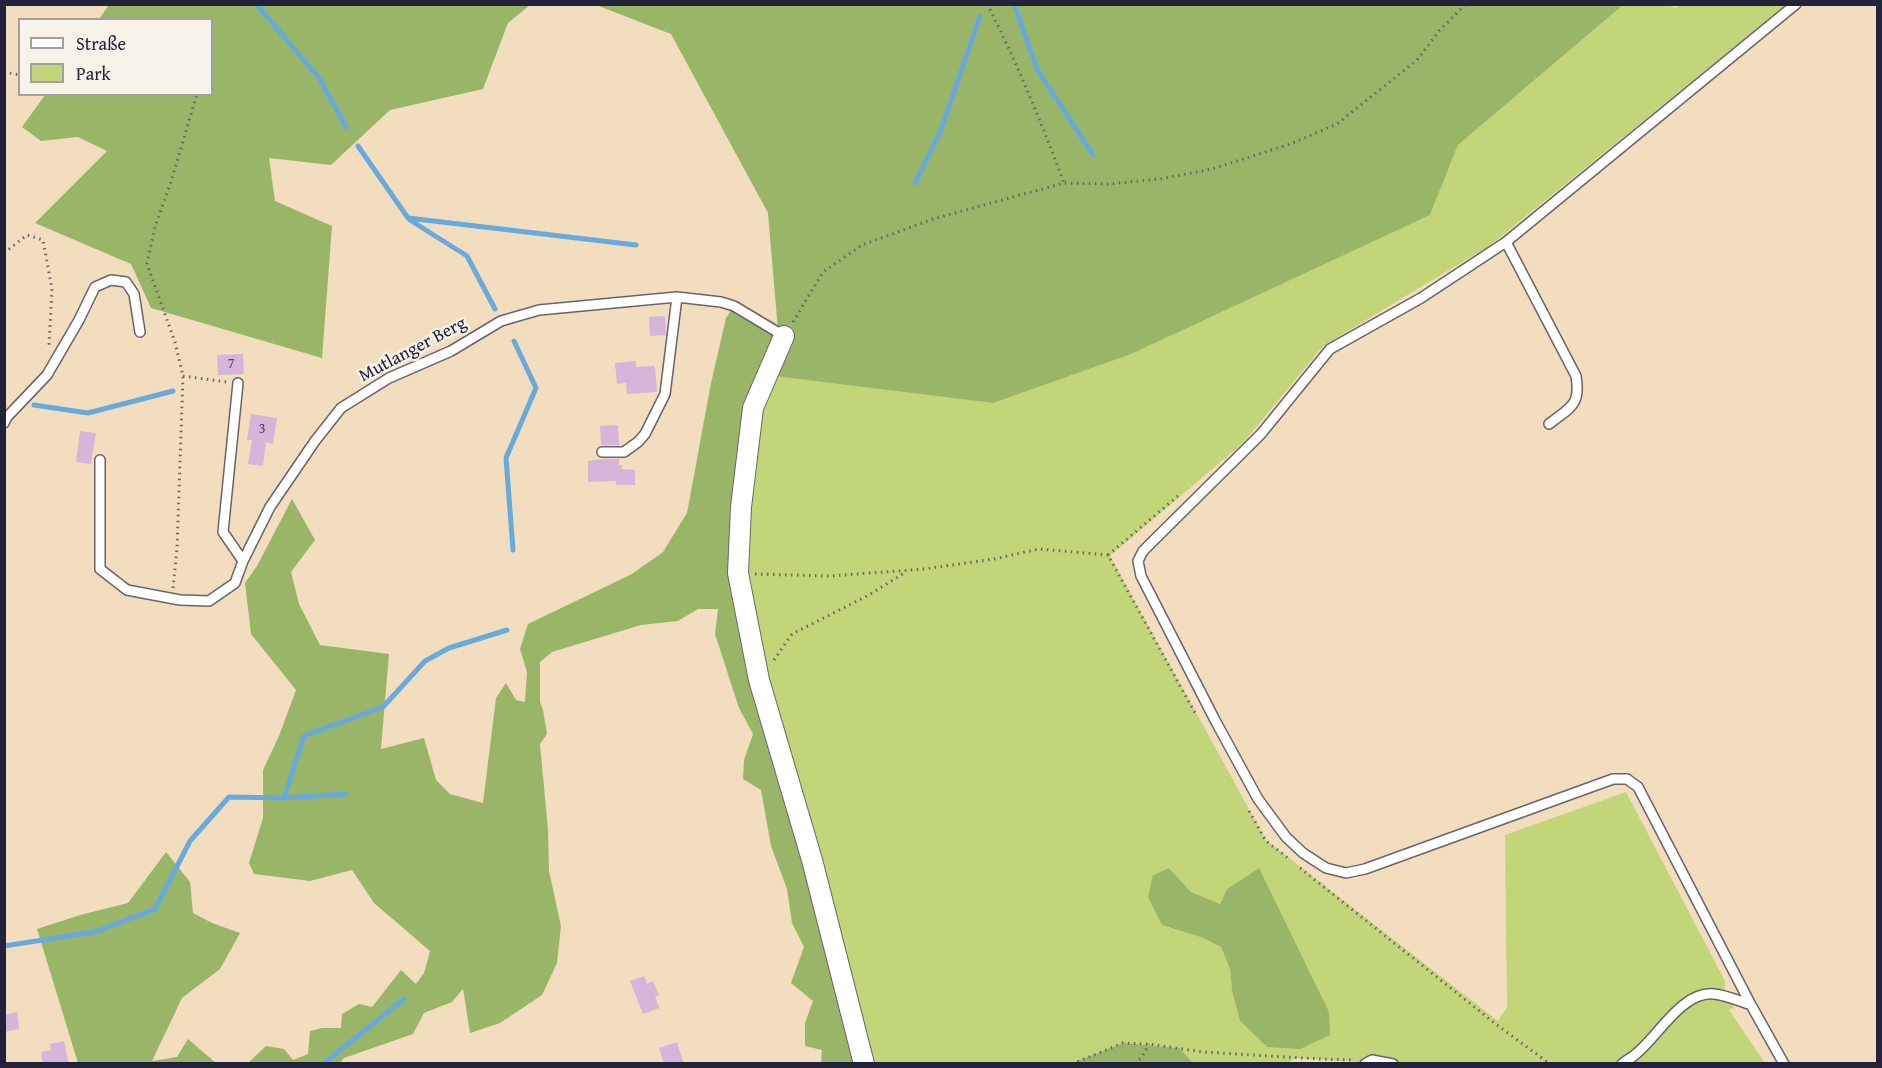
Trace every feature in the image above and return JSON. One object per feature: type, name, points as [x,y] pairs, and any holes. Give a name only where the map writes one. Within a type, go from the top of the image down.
[{"type":"street","points":[[784,336],[753,408],[741,507],[738,573],[759,680],[812,860],[864,1064]]},
{"type":"lane","points":[[1784,1064],[1638,788],[1627,779],[1613,778],[1365,869],[1346,873],[1326,868],[1303,853],[1286,837],[1258,799],[1141,576],[1138,561],[1143,551],[1261,434],[1330,349],[1421,298],[1506,242],[1796,4]]},
{"type":"lane","points":[[1506,242],[1576,376],[1579,392],[1572,406],[1548,424]]},
{"type":"lane","points":[[4,423],[47,375],[95,287],[111,280],[126,282],[134,294],[140,332]]},
{"type":"lane","points":[[602,452],[624,452],[638,442],[645,434],[666,394],[678,297]]},
{"type":"lane","name":"Mutlanger Berg","points":[[100,460],[100,569],[127,590],[171,598],[209,601],[234,583],[270,507],[315,441],[341,408],[389,378],[451,351],[501,321],[539,310],[678,297],[721,302],[734,306],[784,336]]},
{"type":"lane","points":[[238,383],[223,532],[243,561]]},
{"type":"lane","points":[[1622,1064],[1638,1052],[1689,1000],[1715,994],[1751,1005]]},
{"type":"lane","points":[[1368,1062],[1393,1064]]},
{"type":"path","points":[[987,4],[1036,108],[1064,183]]},
{"type":"path","points":[[784,336],[823,272],[862,245],[933,219],[1064,183],[1108,184],[1160,179],[1212,169],[1290,144],[1337,124],[1417,60],[1439,31],[1466,4]]},
{"type":"path","points":[[171,598],[177,549],[183,376],[175,342],[147,264],[155,227],[196,96]]},
{"type":"path","points":[[4,253],[27,235],[43,240],[52,289],[47,375]]},
{"type":"path","points":[[183,376],[238,383]]},
{"type":"path","points":[[738,573],[830,576],[907,571],[994,559],[1039,549],[1108,555],[1179,495]]},
{"type":"path","points":[[1108,555],[1198,718]]},
{"type":"path","points":[[759,680],[792,634],[867,596],[907,571]]},
{"type":"path","points":[[1249,810],[1266,841],[1497,1025],[1550,1064]]},
{"type":"path","points":[[1072,1064],[1123,1043],[1149,1044],[1203,1052],[1368,1062]]},
{"type":"path","points":[[1135,1064],[1149,1044]]},
{"type":"green space","points":[[109,4],[530,5],[508,23],[483,89],[390,110],[331,165],[269,158],[275,201],[332,226],[322,358],[151,308],[131,264],[35,223],[107,151],[78,137],[41,141],[22,127],[44,96],[213,96],[213,18],[100,18]]},
{"type":"green space","points":[[1679,4],[1786,5],[1489,246],[1323,346],[1244,442],[1110,556],[1266,840],[1498,1021],[1507,1007],[1505,835],[1626,792],[1725,981],[1725,997],[1734,1007],[1729,1010],[1765,1063],[1393,1064],[1295,1058],[1288,1063],[1193,1064],[1179,1048],[1123,1043],[1072,1063],[864,1063],[738,573],[767,374],[993,403],[1430,215],[1458,145],[1623,5],[1668,5],[1676,8]],"holes":[[[1169,868],[1191,892],[1220,904],[1227,889],[1259,868],[1267,1047],[1240,1021],[1232,991],[1230,969],[1221,947],[1203,938],[1162,925],[1153,875]]]},
{"type":"green space","points":[[596,5],[1623,5],[1458,145],[1430,215],[1131,354],[993,403],[767,375],[738,573],[864,1063],[821,1063],[822,1050],[805,1046],[805,1023],[813,1001],[791,983],[804,947],[792,923],[787,889],[771,846],[761,790],[743,779],[744,760],[753,734],[739,708],[715,634],[718,609],[698,609],[678,621],[641,625],[552,652],[540,662],[540,702],[547,734],[540,744],[548,830],[549,871],[561,926],[557,963],[542,995],[500,1023],[470,1033],[463,989],[452,1002],[424,1013],[413,1034],[344,1058],[340,1063],[248,1063],[266,1046],[284,1049],[293,1060],[308,1054],[310,1031],[322,1028],[341,1028],[342,1014],[359,1004],[372,1007],[401,970],[416,984],[424,973],[430,951],[374,903],[352,870],[310,881],[254,874],[249,863],[263,818],[263,770],[279,736],[296,690],[251,634],[245,583],[257,566],[292,499],[315,540],[291,572],[299,604],[320,645],[389,654],[381,749],[424,738],[436,780],[450,794],[483,803],[496,698],[506,683],[516,700],[525,702],[527,672],[520,649],[528,624],[632,574],[663,552],[687,513],[711,383],[726,318],[734,306],[778,331],[768,213],[671,34]]},
{"type":"green space","points":[[166,852],[190,882],[193,913],[240,933],[220,969],[182,998],[152,1061],[177,1057],[188,1039],[216,1063],[78,1063],[37,929],[128,903]]},
{"type":"green space","points":[[1169,868],[1191,892],[1220,904],[1227,889],[1259,868],[1329,1012],[1330,1035],[1300,1049],[1267,1047],[1240,1021],[1232,991],[1230,969],[1221,947],[1203,938],[1162,925],[1148,897],[1153,875]]},
{"type":"green space","points":[[1123,1043],[1179,1048],[1193,1063],[1072,1063]]},
{"type":"building","points":[[665,316],[666,335],[650,336],[649,317]]},
{"type":"building","points":[[243,354],[244,374],[218,375],[217,355]]},
{"type":"building","points":[[636,361],[636,367],[655,366],[657,392],[627,394],[626,383],[617,384],[615,363]]},
{"type":"building","points":[[251,414],[277,418],[273,444],[266,442],[263,466],[248,464],[252,440],[247,440]]},
{"type":"building","points":[[618,425],[619,445],[601,445],[600,426]]},
{"type":"building","points":[[80,431],[96,433],[91,464],[76,462]]},
{"type":"building","points":[[619,459],[622,469],[635,470],[635,485],[616,485],[616,481],[588,482],[588,461]]},
{"type":"building","points":[[644,976],[647,984],[653,981],[659,995],[655,996],[659,1008],[643,1014],[630,981]]},
{"type":"building","points":[[17,1012],[19,1029],[4,1032],[4,1015]]},
{"type":"building","points":[[64,1041],[69,1064],[43,1064],[41,1052],[51,1050],[50,1044]]},
{"type":"building","points":[[677,1042],[684,1064],[664,1064],[659,1048]]},
{"type":"waterway","points":[[256,4],[320,79],[346,127]]},
{"type":"waterway","points":[[1014,4],[1037,69],[1093,155]]},
{"type":"waterway","points":[[915,183],[941,130],[980,16]]},
{"type":"waterway","points":[[358,146],[408,218],[636,245]]},
{"type":"waterway","points":[[410,220],[467,256],[495,309]]},
{"type":"waterway","points":[[513,550],[506,458],[536,388],[514,341]]},
{"type":"waterway","points":[[34,405],[88,413],[173,391]]},
{"type":"waterway","points":[[4,946],[95,932],[155,909],[190,841],[229,797],[284,798],[304,736],[383,707],[425,661],[449,648],[507,630]]},
{"type":"waterway","points":[[284,798],[346,794]]},
{"type":"waterway","points":[[323,1064],[404,999]]}]
